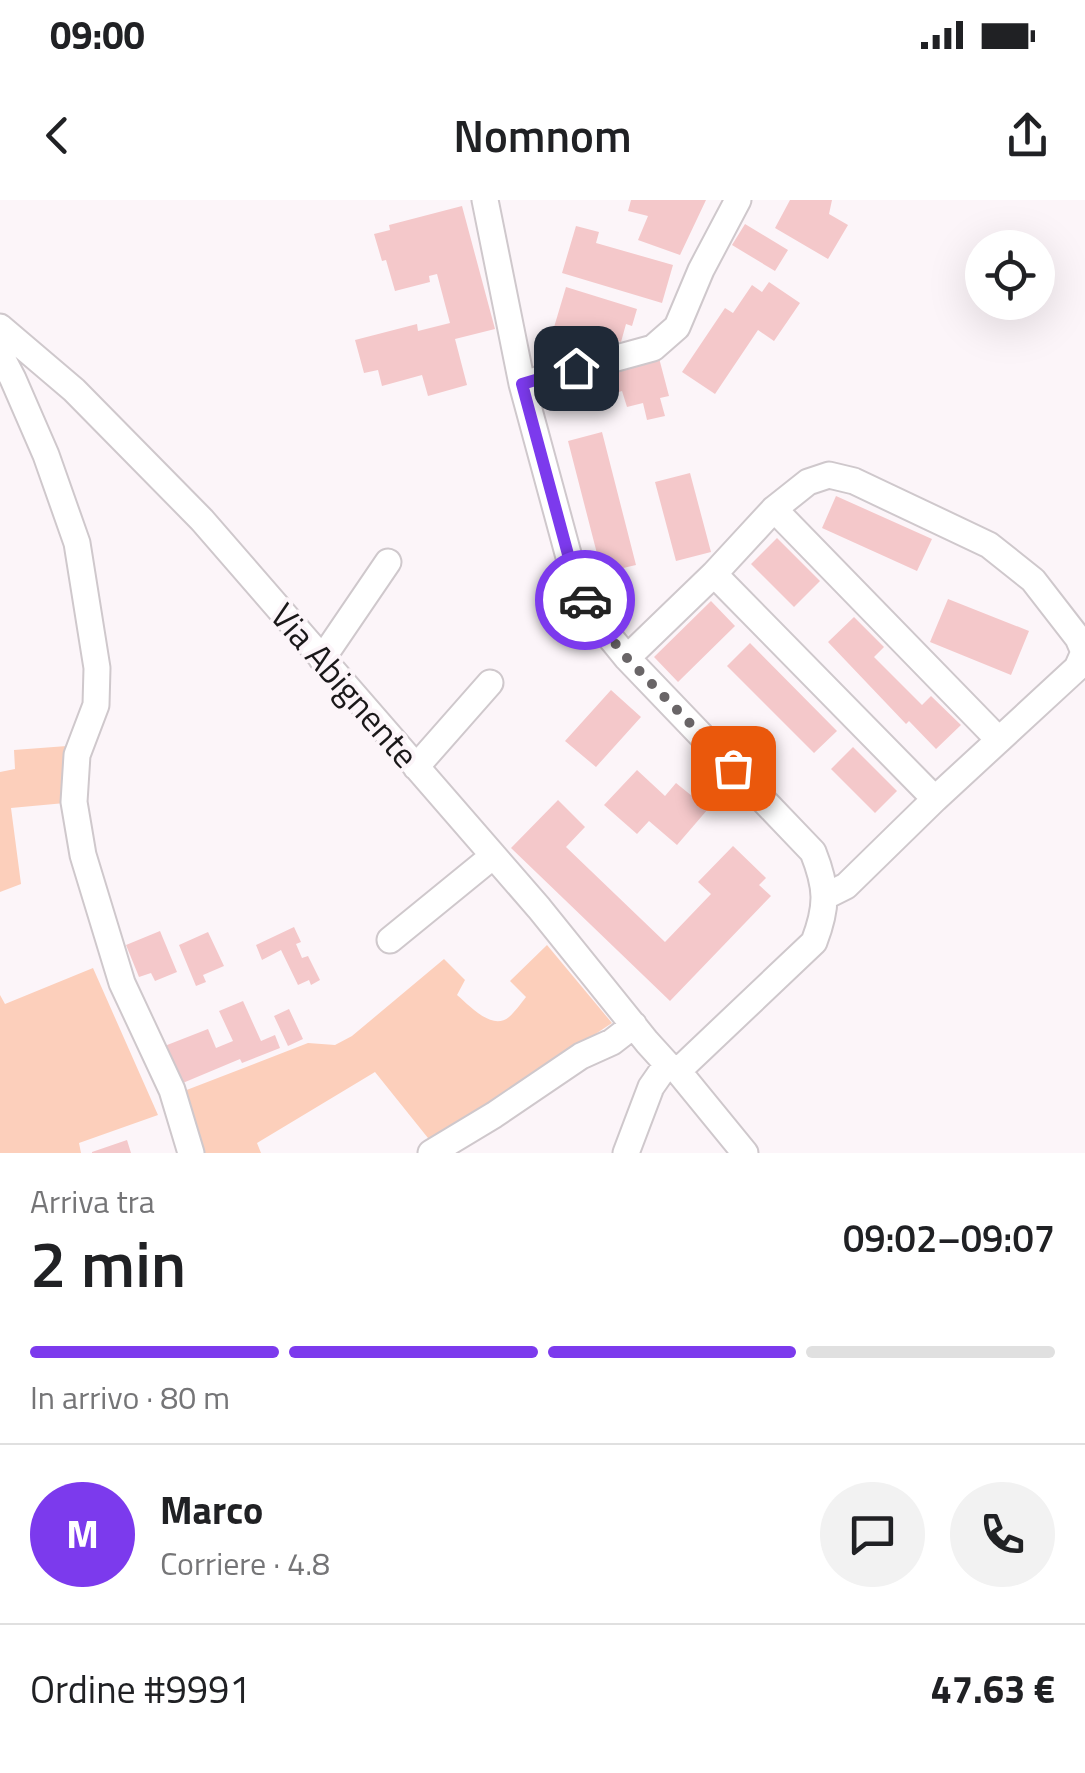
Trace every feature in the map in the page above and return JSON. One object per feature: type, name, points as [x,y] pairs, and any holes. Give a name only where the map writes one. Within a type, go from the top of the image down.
[{"type":"street","points":[[485,200],[522,384],[576,584],[592,615],[627,658],[813,852],[821,873],[823,918],[814,942],[651,1087],[626,1153]]},
{"type":"street","points":[[522,384],[652,348],[665,338],[677,327],[701,270],[738,200]]},
{"type":"street","name":"Via Abignente","points":[[0,327],[74,390],[202,520],[745,1153]]},
{"type":"street","points":[[0,354],[46,455],[77,543],[97,668],[96,705],[77,755],[74,802],[83,855],[122,982],[172,1090],[191,1153]]},
{"type":"street","points":[[627,658],[774,509],[808,482],[828,475],[854,481],[990,546],[1033,580],[1078,638],[1084,652],[1077,668],[846,886],[824,898]]},
{"type":"street","points":[[774,509],[999,740]]},
{"type":"street","points":[[322,658],[388,562]]},
{"type":"street","points":[[714,574],[935,799]]},
{"type":"street","points":[[416,767],[490,682]]},
{"type":"street","points":[[390,940],[493,856]]},
{"type":"street","points":[[432,1153],[634,1025]]},
{"type":"shaded area","points":[[67,746],[65,803],[11,808],[21,884],[0,892],[0,772],[15,769],[14,750]]},
{"type":"shaded area","points":[[547,945],[612,1023],[432,1143],[375,1072],[257,1143],[261,1153],[200,1153],[184,1091],[308,1043],[335,1045],[352,1036],[444,959],[465,980],[457,995],[482,1015],[502,1021],[526,997],[510,981]]},
{"type":"shaded area","points":[[93,968],[158,1115],[79,1143],[81,1153],[0,1153],[0,995],[5,1004]]},
{"type":"building","points":[[631,200],[706,200],[680,255],[638,240],[648,216],[628,211]]},
{"type":"building","points":[[790,200],[832,200],[829,214],[848,225],[828,259],[775,228]]},
{"type":"building","points":[[462,206],[495,329],[455,339],[467,385],[428,396],[422,375],[382,386],[378,370],[364,373],[355,340],[417,324],[418,331],[450,323],[437,274],[429,276],[430,282],[395,291],[374,234],[390,230],[389,225]]},
{"type":"building","points":[[745,224],[788,250],[775,271],[732,245]]},
{"type":"building","points":[[576,226],[599,232],[596,243],[673,265],[662,303],[562,273]]},
{"type":"building","points":[[769,282],[800,303],[774,341],[758,330],[715,394],[682,372],[725,308],[733,313],[752,285],[762,292]]},
{"type":"building","points":[[566,287],[637,309],[632,326],[626,324],[621,342],[612,339],[609,347],[576,338],[572,351],[549,344]]},
{"type":"building","points":[[659,358],[669,396],[660,398],[665,416],[647,420],[643,403],[627,407],[622,391],[603,397],[597,375]]},
{"type":"building","points":[[602,432],[636,565],[602,573],[568,441]]},
{"type":"building","points":[[690,473],[711,552],[676,561],[655,482]]},
{"type":"building","points":[[836,496],[932,539],[917,571],[822,528]]},
{"type":"building","points":[[777,538],[820,581],[794,607],[751,564]]},
{"type":"building","points":[[948,599],[1029,631],[1011,675],[930,642]]},
{"type":"building","points":[[711,601],[735,626],[678,682],[654,657]]},
{"type":"building","points":[[854,617],[884,647],[874,657],[922,705],[931,696],[961,725],[936,749],[909,721],[906,724],[828,642]]},
{"type":"building","points":[[750,643],[837,731],[814,753],[727,666]]},
{"type":"building","points":[[611,690],[641,717],[596,767],[565,741]]},
{"type":"building","points":[[853,747],[897,791],[875,813],[831,769]]},
{"type":"building","points":[[637,770],[665,796],[676,783],[708,809],[677,845],[649,821],[637,834],[604,805]]},
{"type":"building","points":[[558,800],[585,827],[566,847],[665,942],[711,894],[698,882],[733,846],[766,878],[759,885],[771,896],[670,1001],[511,848]]},
{"type":"building","points":[[294,927],[301,942],[296,944],[302,958],[308,956],[320,980],[311,985],[309,980],[298,985],[281,950],[262,960],[256,945]]},
{"type":"building","points":[[160,931],[177,972],[155,981],[151,973],[139,977],[126,945]]},
{"type":"building","points":[[208,932],[224,966],[203,975],[206,982],[196,986],[179,945]]},
{"type":"building","points":[[243,1001],[261,1041],[275,1035],[280,1048],[242,1063],[240,1059],[178,1085],[162,1047],[208,1029],[216,1048],[233,1041],[219,1011]]},
{"type":"building","points":[[289,1009],[303,1039],[288,1046],[274,1016]]},
{"type":"building","points":[[127,1140],[131,1153],[92,1153],[92,1152]]},
{"type":"way so far","points":[[585,600],[592,615],[627,658],[733,768]]},
{"type":"route","points":[[576,368],[522,384],[576,584],[585,600]]}]
